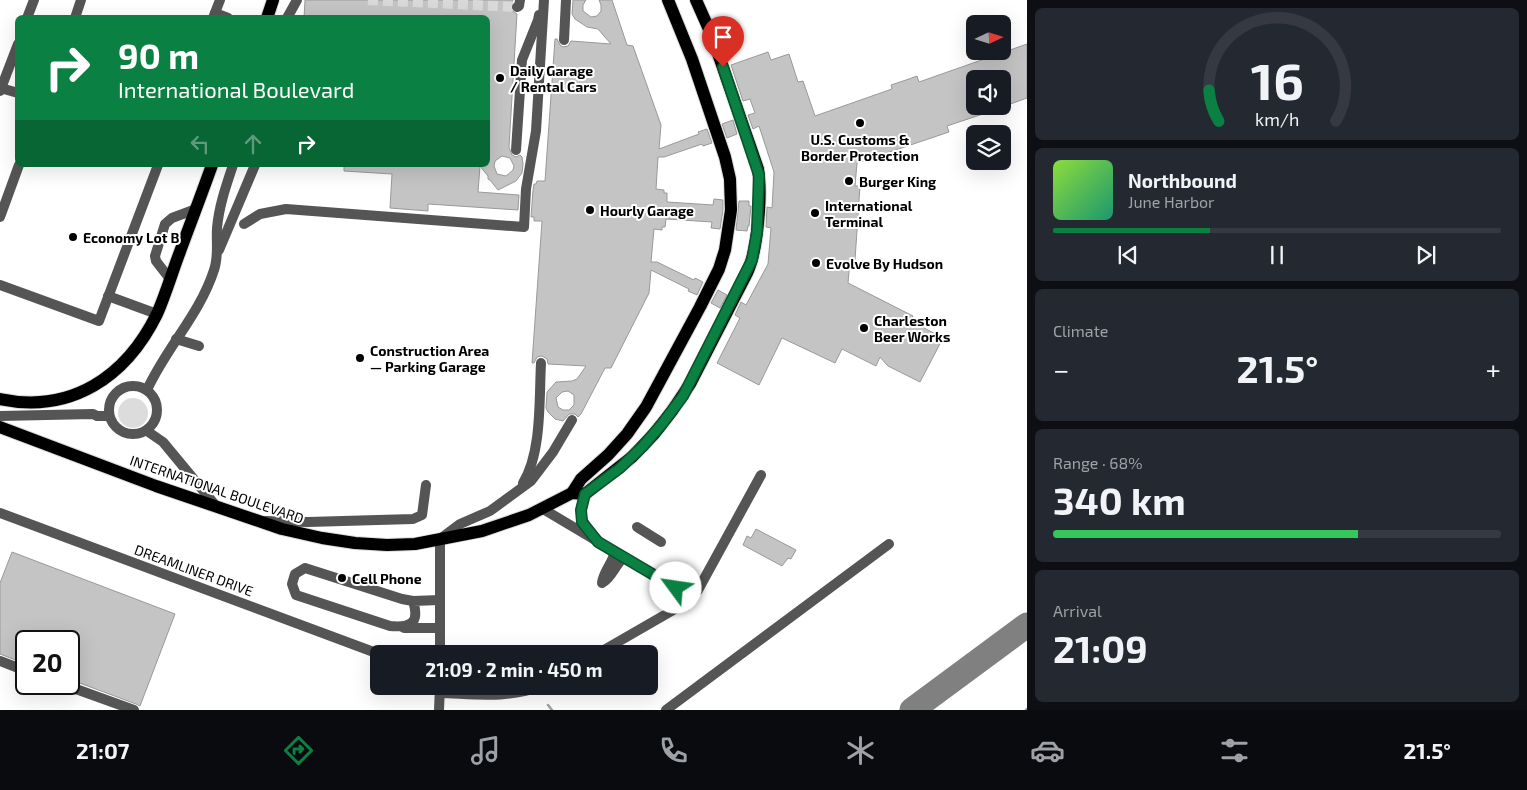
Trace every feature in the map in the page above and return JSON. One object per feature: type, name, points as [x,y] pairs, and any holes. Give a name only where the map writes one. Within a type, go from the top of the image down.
[{"type":"main road","points":[[268,15],[274,0]]},
{"type":"main road","name":"INTERNATIONAL BOULEVARD","points":[[579,494],[581,479],[608,456],[627,434],[646,407],[719,269],[726,245],[730,221],[730,190],[725,157],[692,58],[668,0]]},
{"type":"main road","name":"INTERNATIONAL BOULEVARD","points":[[0,427],[258,521],[300,534],[355,543],[415,544],[499,527],[579,494],[620,468],[643,446],[683,396],[747,273],[754,254],[759,180],[758,169],[712,36],[696,0]]},
{"type":"main road","points":[[0,399],[32,402],[58,400],[72,396],[105,379],[125,362],[157,314],[211,167]]},
{"type":"street","points":[[76,15],[81,0]]},
{"type":"street","points":[[214,15],[220,0]]},
{"type":"street","points":[[289,15],[297,0]]},
{"type":"street","points":[[516,150],[522,60],[538,20],[542,0]]},
{"type":"street","points":[[244,224],[260,214],[286,209],[524,227],[526,189],[536,131],[542,0]]},
{"type":"street","points":[[564,40],[566,0]]},
{"type":"street","points":[[28,15],[32,1]]},
{"type":"street","points":[[15,52],[1,89],[15,93]]},
{"type":"street","points":[[0,217],[18,167]]},
{"type":"street","points":[[0,285],[99,321],[157,167]]},
{"type":"street","points":[[218,253],[217,229],[223,194],[232,167]]},
{"type":"street","points":[[147,390],[163,359],[208,286],[218,253],[254,167]]},
{"type":"street","points":[[170,279],[156,261],[155,256],[165,224],[172,218],[196,209]]},
{"type":"street","points":[[108,296],[157,314]]},
{"type":"street","points":[[176,339],[199,346]]},
{"type":"street","points":[[520,488],[534,457],[541,363]]},
{"type":"street","points":[[132,386],[139,386],[147,390],[156,402],[158,409],[157,418],[147,431],[131,435],[123,433],[116,428],[109,416],[110,405],[117,392],[132,386]]},
{"type":"street","points":[[0,416],[93,414],[109,416]]},
{"type":"street","points":[[440,645],[440,539],[460,524],[490,510],[530,481],[562,439],[572,420]]},
{"type":"street","points":[[147,431],[164,442],[216,506]]},
{"type":"street","points":[[613,645],[675,609],[698,590],[761,476]]},
{"type":"street","points":[[258,521],[413,520],[422,515],[426,485]]},
{"type":"street","points":[[579,494],[582,522],[598,542]]},
{"type":"street","points":[[543,509],[691,597]]},
{"type":"street","name":"DREAMLINER DRIVE","points":[[0,513],[370,651]]},
{"type":"street","points":[[637,527],[661,542]]},
{"type":"street","points":[[666,710],[889,544]]},
{"type":"street","points":[[440,600],[413,601],[305,568],[295,574],[292,584],[296,595],[390,626],[440,628]]},
{"type":"street","points":[[404,628],[413,622],[416,612],[413,601]]},
{"type":"street","points":[[0,661],[15,667]]},
{"type":"street","points":[[80,690],[134,710]]},
{"type":"street","points":[[438,695],[439,710]]},
{"type":"shaded area","points":[[133,398],[139,399],[147,407],[147,419],[139,427],[133,428],[127,427],[119,419],[118,413],[119,407],[127,399]]},
{"type":"building","points":[[305,0],[513,0],[510,6],[511,10],[517,14],[509,147],[512,155],[516,157],[520,155],[522,157],[522,173],[516,181],[498,190],[488,179],[488,176],[481,167],[490,167],[490,15],[304,15]],"holes":[[[502,156],[510,158],[514,166],[513,170],[506,176],[497,174],[494,166],[495,161]]]},
{"type":"building","name":"Hourly Garage","points":[[573,0],[586,0],[583,5],[583,11],[591,17],[597,16],[601,11],[599,0],[612,0],[627,45],[633,46],[661,125],[659,149],[699,134],[698,132],[707,129],[712,143],[703,146],[702,144],[664,157],[658,157],[656,189],[664,190],[664,193],[667,193],[667,202],[713,205],[714,199],[723,200],[723,210],[720,229],[711,228],[712,222],[666,219],[665,227],[662,227],[662,230],[654,229],[651,262],[657,262],[694,280],[695,278],[703,282],[697,295],[651,270],[649,293],[611,368],[605,368],[581,414],[578,417],[575,414],[569,414],[563,421],[555,419],[548,412],[546,408],[547,392],[556,382],[577,379],[586,366],[548,364],[547,359],[542,356],[537,357],[534,363],[532,363],[542,221],[534,221],[534,217],[531,217],[533,190],[534,184],[537,181],[545,181],[555,39],[563,47],[568,46],[571,41],[611,44],[598,29],[587,27],[575,19],[572,14]],"holes":[[[568,391],[574,395],[574,405],[569,410],[563,410],[558,407],[556,398],[562,392]]]},
{"type":"building","name":"International Terminal","points":[[1027,44],[1027,98],[1011,104],[1011,70],[966,70],[966,115],[980,115],[947,126],[949,132],[857,163],[855,186],[860,186],[855,260],[850,260],[848,283],[913,316],[911,321],[943,338],[920,382],[888,366],[880,357],[876,366],[842,349],[835,363],[782,338],[759,385],[717,363],[740,318],[735,315],[741,302],[746,305],[768,264],[771,228],[766,227],[767,207],[772,208],[774,172],[759,126],[753,129],[748,115],[755,113],[750,99],[743,101],[731,65],[768,52],[771,60],[789,54],[798,82],[803,81],[815,116],[892,89],[891,85],[917,76],[919,82],[982,60],[1011,60],[1011,50]]},
{"type":"building","points":[[733,120],[737,134],[727,138],[722,124]]},
{"type":"building","points":[[344,167],[480,167],[478,192],[519,195],[518,210],[428,204],[428,211],[390,208],[392,174],[344,171]]},
{"type":"building","points":[[739,201],[749,201],[749,206],[751,206],[747,231],[736,230]]},
{"type":"building","points":[[718,290],[727,295],[720,308],[711,303]]},
{"type":"building","points":[[756,529],[796,550],[791,559],[788,558],[782,566],[743,545],[747,536],[751,538]]},
{"type":"building","points":[[12,552],[175,614],[140,706],[80,683],[80,630],[15,630],[15,660],[0,654],[0,583]]},
{"type":"waterway","points":[[548,705],[552,710]]},
{"type":"taxiway","points":[[912,710],[1027,625]]},
{"type":"tunnel","points":[[368,0],[517,7]]},
{"type":"place","name":"Daily Garage / Rental Cars","points":[[500,78]]},
{"type":"place","name":"U.S. Customs & Border Protection","points":[[860,123]]},
{"type":"place","name":"Burger King","points":[[849,181]]},
{"type":"place","name":"Hourly Garage","points":[[590,210]]},
{"type":"place","name":"International Terminal","points":[[815,213]]},
{"type":"place","name":"Economy Lot B","points":[[73,237]]},
{"type":"place","name":"Evolve By Hudson","points":[[816,263]]},
{"type":"place","name":"Charleston Beer Works","points":[[864,328]]},
{"type":"place","name":"Construction Area — Parking Garage","points":[[360,358]]},
{"type":"place","name":"Cell Phone","points":[[342,578]]},
{"type":"route","points":[[676,588],[598,542],[582,522],[581,510],[585,494],[620,468],[643,446],[683,396],[752,260],[757,232],[759,175],[757,164],[723,67]]}]
